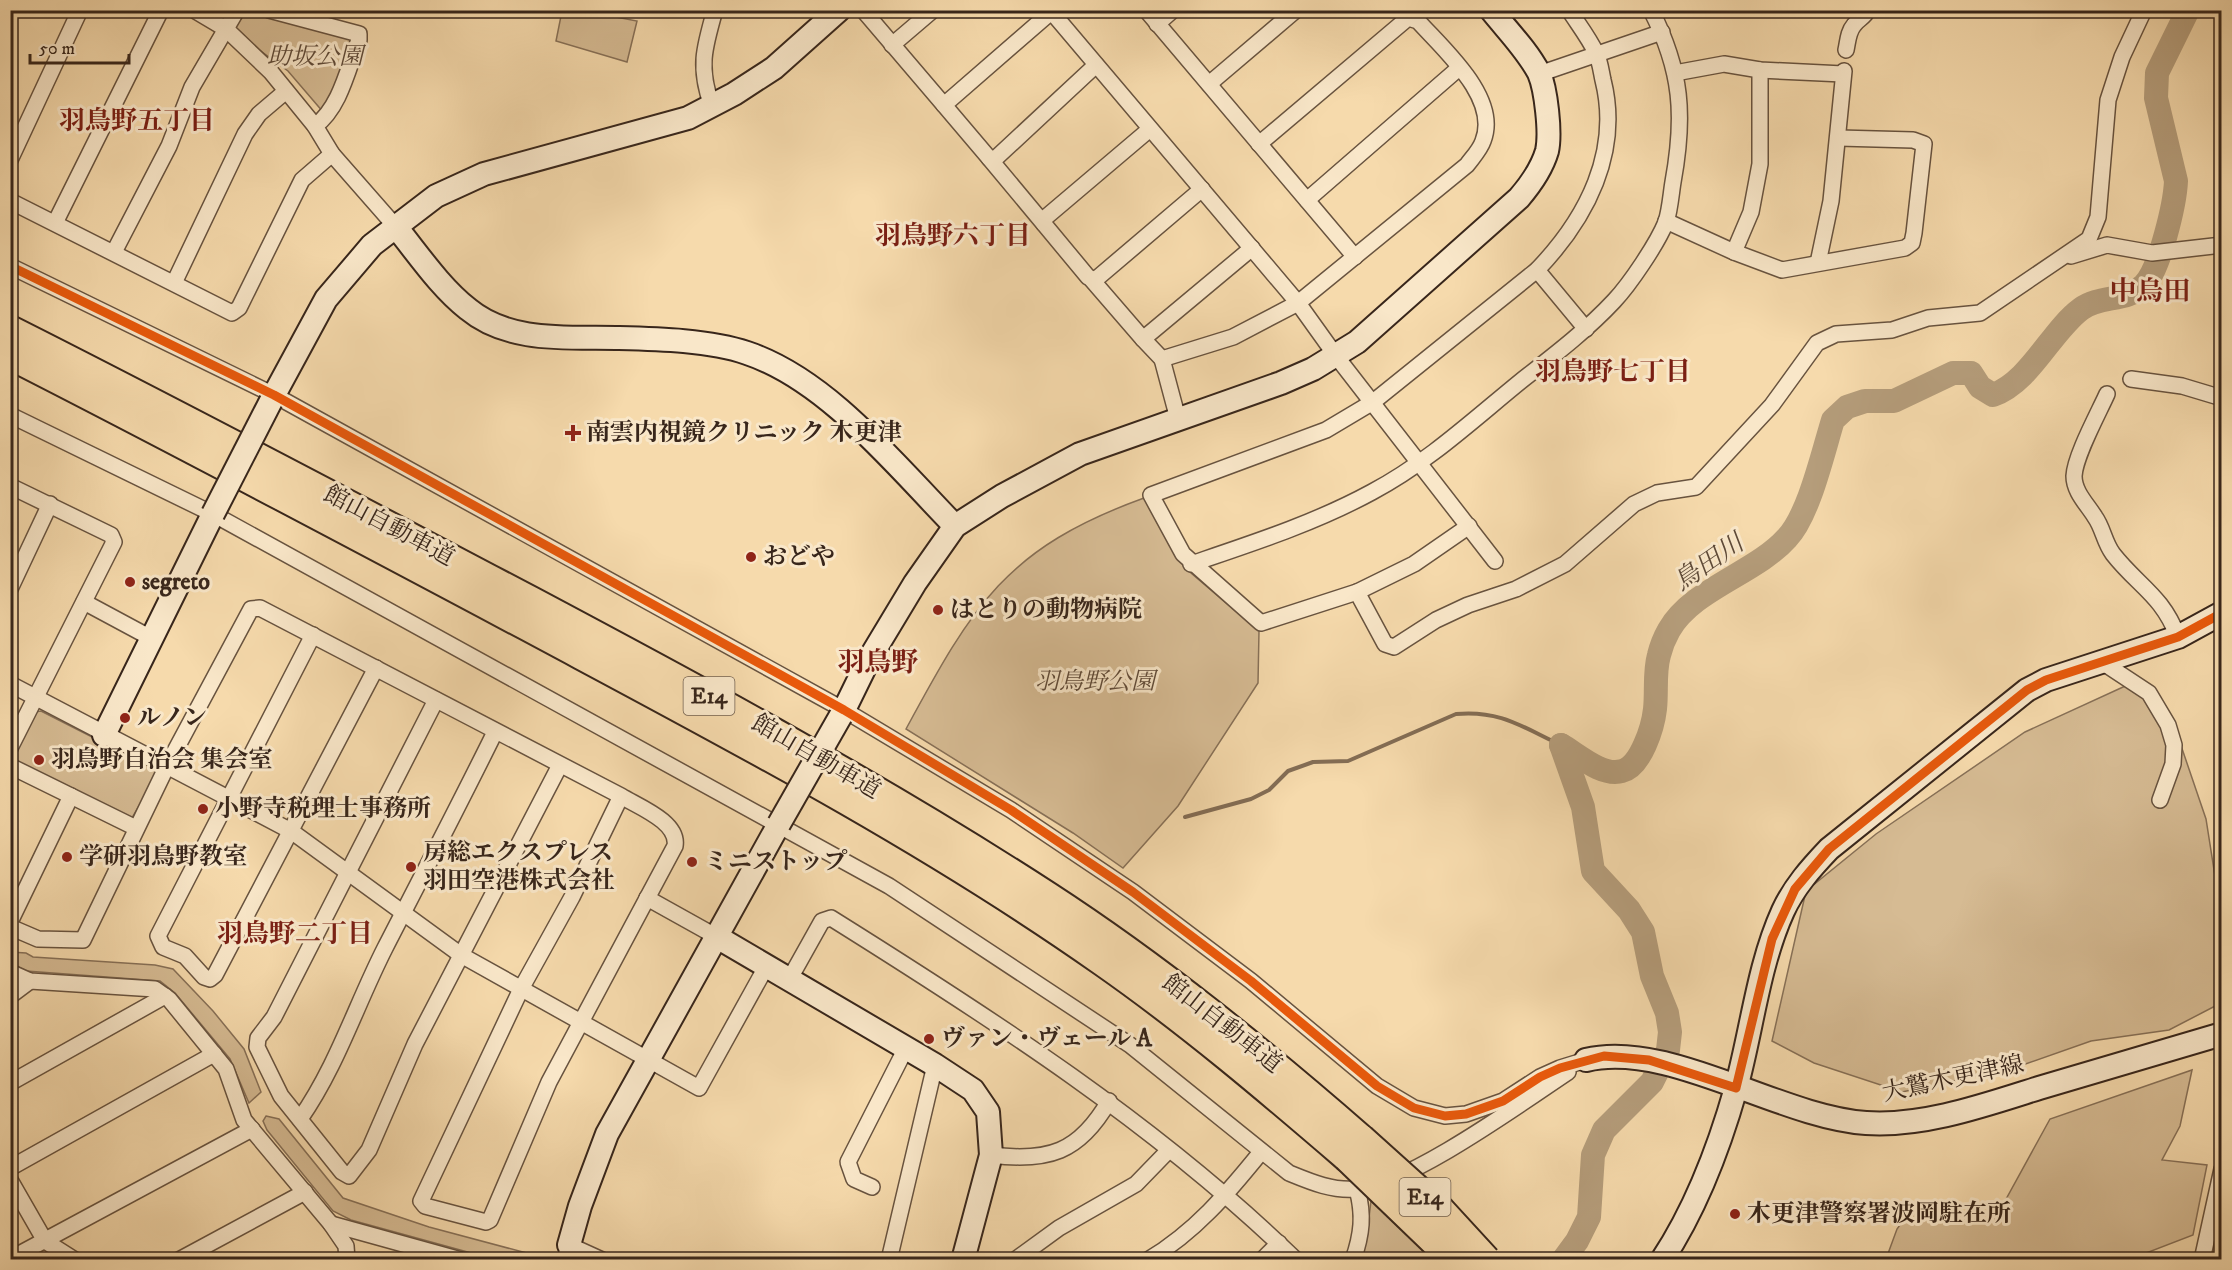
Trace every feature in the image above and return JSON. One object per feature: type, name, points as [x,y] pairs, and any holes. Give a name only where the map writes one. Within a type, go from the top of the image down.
[{"type":"highway","name":"館山自動車道","points":[[10,330],[705,693],[876,790],[1048,896],[1207,1010],[1354,1148],[1454,1260]]},
{"type":"highway","name":"館山自動車道","points":[[10,355],[347,530],[676,706],[879,819],[1103,961],[1441,1212],[1486,1260]]},
{"type":"street","points":[[10,160],[80,10]]},
{"type":"street","points":[[56,223],[161,10]]},
{"type":"street","points":[[194,10],[226,29],[286,91],[315,126],[332,154],[468,309],[506,330],[535,335],[636,339],[720,346],[745,352],[775,364],[807,385],[856,426],[955,526]]},
{"type":"street","points":[[114,252],[169,146],[192,87],[237,10]]},
{"type":"street","points":[[269,10],[359,34],[359,40],[335,102],[324,119],[315,126]]},
{"type":"street","points":[[712,106],[703,83],[703,63],[715,10]]},
{"type":"street","points":[[104,735],[213,514],[326,299],[372,245],[436,196],[483,174],[688,118],[712,106],[774,68],[839,10]]},
{"type":"street","points":[[864,10],[1044,224],[1162,359],[1178,419]]},
{"type":"street","points":[[892,45],[933,10]]},
{"type":"street","points":[[1146,10],[1355,257]]},
{"type":"street","points":[[1157,24],[1173,10]]},
{"type":"street","points":[[1209,84],[1296,10]]},
{"type":"street","points":[[602,1260],[567,1252],[580,1206],[607,1134],[844,710],[868,661],[955,526],[1002,496],[1080,454],[1277,385],[1336,356],[1357,342],[1485,230],[1529,186],[1548,148],[1546,108],[1539,74],[1531,59],[1491,10]]},
{"type":"street","points":[[1469,526],[1414,564],[1357,592],[1261,623],[1191,564],[1183,554],[1151,495],[1326,430],[1372,402],[1537,270],[1557,249],[1584,210],[1603,165],[1610,106],[1596,54],[1569,10]]},
{"type":"street","points":[[1191,564],[1277,536],[1372,493],[1421,462],[1586,328],[1615,300],[1638,269],[1666,221],[1680,142],[1681,101],[1675,72],[1662,32],[1651,10]]},
{"type":"street","points":[[1846,50],[1849,33],[1854,24],[1865,17],[1868,10]]},
{"type":"street","points":[[1357,592],[1385,644],[1394,647],[1436,620],[1468,605],[1516,589],[1565,564],[1595,541],[1634,504],[1657,493],[1696,487],[1772,405],[1817,344],[1836,334],[1892,330],[1928,318],[1980,313],[2089,239],[2098,217],[2108,100],[2122,57],[2144,10]]},
{"type":"street","points":[[944,105],[1050,11],[1299,303],[1336,356],[1421,462],[1495,561]]},
{"type":"street","points":[[1162,359],[1233,337],[1299,303],[1467,165],[1483,141],[1486,122],[1484,102],[1460,69],[1418,21],[1408,18],[1259,144]]},
{"type":"street","points":[[1539,74],[1662,32]]},
{"type":"street","points":[[1675,72],[1724,63],[1760,70],[1843,72],[1839,138],[1831,201],[1818,263]]},
{"type":"street","points":[[989,158],[996,158],[1096,65]]},
{"type":"street","points":[[1307,200],[1460,69]]},
{"type":"street","points":[[1734,252],[1750,212],[1760,164],[1760,70]]},
{"type":"street","points":[[174,283],[245,134],[259,114],[286,91]]},
{"type":"street","points":[[1044,224],[1045,218],[1150,129]]},
{"type":"street","points":[[1666,221],[1734,252],[1782,270],[1905,248],[1912,243],[1914,233],[1924,144],[1913,140],[1839,138]]},
{"type":"street","points":[[10,201],[232,313],[239,308],[302,180],[332,154]]},
{"type":"street","points":[[1092,280],[1202,189]]},
{"type":"street","points":[[2057,260],[2107,245],[2152,253],[2222,245]]},
{"type":"street","points":[[1143,339],[1252,248]]},
{"type":"street","points":[[10,266],[274,395],[844,710],[1011,810],[1133,892],[1251,981],[1377,1086],[1414,1108],[1445,1116],[1466,1114],[1503,1101],[1540,1077],[1586,1060]]},
{"type":"street","points":[[1537,270],[1586,328]]},
{"type":"street","points":[[2131,380],[2182,386],[2222,398]]},
{"type":"street","points":[[2107,394],[2078,462],[2075,483],[2082,499],[2100,524],[2104,540],[2112,553],[2157,597],[2171,619],[2178,637]]},
{"type":"street","points":[[10,415],[213,514],[889,886],[1130,1045],[1289,1173],[1321,1186],[1356,1190],[1415,1168],[1511,1110],[1586,1060]]},
{"type":"street","points":[[10,486],[114,538],[10,748]]},
{"type":"street","points":[[10,589],[50,504]]},
{"type":"street","points":[[84,602],[151,638]]},
{"type":"street","points":[[10,927],[38,939],[83,940],[167,766],[251,609],[260,608],[621,796],[672,828],[676,838],[675,846],[549,1083],[490,1220],[486,1222],[425,1206],[422,1201],[520,989],[572,897],[621,796]]},
{"type":"street","points":[[1662,1260],[1693,1207],[1711,1163],[1736,1088],[1772,939],[1789,900],[1813,867],[1829,849],[2006,705],[2046,680],[2178,637],[2222,613]]},
{"type":"street","points":[[313,635],[158,936],[163,947],[185,956],[204,977],[210,979],[216,975],[376,668]]},
{"type":"street","points":[[2102,662],[2149,693],[2168,725],[2174,745],[2173,764],[2160,800]]},
{"type":"street","points":[[10,684],[104,735],[230,796],[291,831],[461,955],[699,1088],[766,967]]},
{"type":"street","points":[[436,700],[274,1017],[258,1038],[257,1047],[281,1096],[342,1172],[349,1176],[369,1150],[415,1044],[560,765]]},
{"type":"street","points":[[300,1119],[320,1090],[385,948],[404,915],[495,732]]},
{"type":"street","points":[[10,766],[136,828]]},
{"type":"street","points":[[10,922],[72,796]]},
{"type":"street","points":[[647,898],[935,1065],[973,1090],[988,1112],[991,1155],[963,1260]]},
{"type":"street","points":[[789,980],[822,921],[831,918],[972,1006],[1109,1101],[1279,1243],[1296,1260]]},
{"type":"street","points":[[10,972],[30,981],[154,989],[165,996],[226,1069],[244,1120],[331,1224],[346,1246],[347,1260]]},
{"type":"street","points":[[10,996],[30,981]]},
{"type":"street","points":[[10,1083],[165,996]]},
{"type":"street","name":"大鷲木更津線","points":[[1586,1060],[1604,1056],[1649,1060],[1838,1118],[1866,1123],[1892,1122],[1981,1106],[2222,1034]]},
{"type":"street","points":[[872,1187],[854,1179],[848,1162],[906,1048]]},
{"type":"street","points":[[10,1168],[214,1054]]},
{"type":"street","points":[[889,1260],[935,1065]]},
{"type":"street","points":[[991,1155],[1025,1159],[1047,1155],[1077,1142],[1096,1124],[1109,1101]]},
{"type":"street","points":[[10,1259],[252,1128]]},
{"type":"street","points":[[1015,1260],[1059,1228],[1136,1184],[1169,1150]]},
{"type":"street","points":[[1148,1260],[1175,1244],[1205,1219],[1261,1152]]},
{"type":"street","points":[[2202,1260],[2222,1169]]},
{"type":"street","points":[[10,1180],[45,1241],[75,1260]]},
{"type":"street","points":[[1353,1260],[1362,1232],[1362,1208],[1356,1190]]},
{"type":"street","points":[[179,1260],[305,1192]]},
{"type":"street","points":[[331,1224],[426,1255],[461,1260]]},
{"type":"street","points":[[1262,1260],[1279,1243]]},
{"type":"street","points":[[196,1251],[211,1260]]},
{"type":"green space","name":"助坂公園","points":[[240,11],[258,11],[355,36],[324,113],[288,71],[229,28]]},
{"type":"green space","points":[[562,11],[590,12],[637,21],[627,62],[556,41]]},
{"type":"green space","name":"羽鳥野公園","points":[[1144,498],[1156,511],[1184,567],[1259,631],[1258,683],[1178,806],[1123,868],[1073,833],[906,729],[952,648],[974,615],[998,586],[1026,560],[1058,538],[1097,517]]},
{"type":"green space","points":[[2134,682],[2175,728],[2206,819],[2220,908],[2221,1003],[2169,1030],[2091,1041],[2014,1068],[1902,1092],[1814,1063],[1772,1041],[1806,891],[1876,834],[2025,732]]},
{"type":"green space","points":[[41,711],[155,769],[157,775],[132,818],[127,820],[13,762],[12,757],[35,712]]},
{"type":"green space","points":[[10,952],[26,953],[33,957],[155,965],[173,969],[213,1011],[244,1049],[261,1092],[249,1103],[230,1059],[175,993],[160,981],[26,971],[11,963]]},
{"type":"green space","points":[[2192,1070],[2180,1126],[2162,1160],[2207,1165],[2193,1235],[2146,1253],[2145,1259],[1886,1259],[1897,1229],[1916,1202],[1994,1221],[2050,1119]]},
{"type":"green space","points":[[266,1116],[279,1119],[343,1198],[429,1227],[549,1259],[493,1259],[351,1220],[333,1211],[267,1130],[263,1121]]},
{"type":"green space","points":[[1371,1201],[1432,1259],[1359,1260],[1367,1234]]},
{"type":"green space","points":[[2221,1202],[2221,1259],[2210,1260]]},
{"type":"waterway","name":"鳥田川","points":[[1561,745],[1590,764],[1606,771],[1622,771],[1635,762],[1652,726],[1657,662],[1669,630],[1679,616],[1693,603],[1774,550],[1795,528],[1809,499],[1833,420],[1847,407],[1865,401],[1894,401],[1953,373],[1971,373],[1980,387],[1993,395],[2018,379],[2070,318],[2081,309],[2096,302],[2130,294],[2144,285],[2161,251],[2170,219],[2176,181],[2156,98],[2157,73],[2188,10]]},
{"type":"waterway","points":[[1185,817],[1251,799],[1269,790],[1288,771],[1313,762],[1348,761],[1456,714],[1472,713],[1499,717],[1561,745]]},
{"type":"waterway","name":"鳥田川","points":[[1561,745],[1583,807],[1593,871],[1629,910],[1643,932],[1652,976],[1667,1013],[1670,1032],[1668,1050],[1652,1082],[1604,1130],[1593,1155],[1589,1217],[1577,1241],[1563,1260]]},
{"type":"cycle path","points":[[10,266],[274,395],[844,710],[1011,810],[1133,892],[1251,981],[1377,1086],[1414,1108],[1445,1116],[1466,1114],[1503,1101],[1540,1077],[1560,1068],[1604,1056],[1649,1060],[1736,1088],[1772,939],[1795,889],[1829,849],[2027,690],[2046,680],[2178,637],[2222,613]]},
{"type":"place","name":"南雲内視鏡クリニック 木更津","points":[[573,433]]},
{"type":"place","name":"おどや","points":[[751,557]]},
{"type":"place","name":"segreto","points":[[130,582]]},
{"type":"place","name":"はとりの動物病院","points":[[938,610]]},
{"type":"place","name":"ルノン","points":[[125,718]]},
{"type":"place","name":"羽鳥野自治会 集会室","points":[[39,760]]},
{"type":"place","name":"小野寺税理士事務所","points":[[203,809]]},
{"type":"place","name":"学研羽鳥野教室","points":[[67,857]]},
{"type":"place","name":"ミニストップ","points":[[692,862]]},
{"type":"place","name":"房総エクスプレス 羽田空港株式会社","points":[[411,867]]},
{"type":"place","name":"ヴァン・ヴェール A","points":[[929,1039]]},
{"type":"place","name":"木更津警察署波岡駐在所","points":[[1735,1214]]},
{"type":"district","name":"羽鳥野五丁目","points":[[137,121]]},
{"type":"district","name":"羽鳥野六丁目","points":[[953,236]]},
{"type":"district","name":"中烏田","points":[[2150,292]]},
{"type":"district","name":"羽鳥野七丁目","points":[[1613,372]]},
{"type":"district","name":"羽鳥野","points":[[878,663]]},
{"type":"district","name":"羽鳥野二丁目","points":[[295,934]]}]
